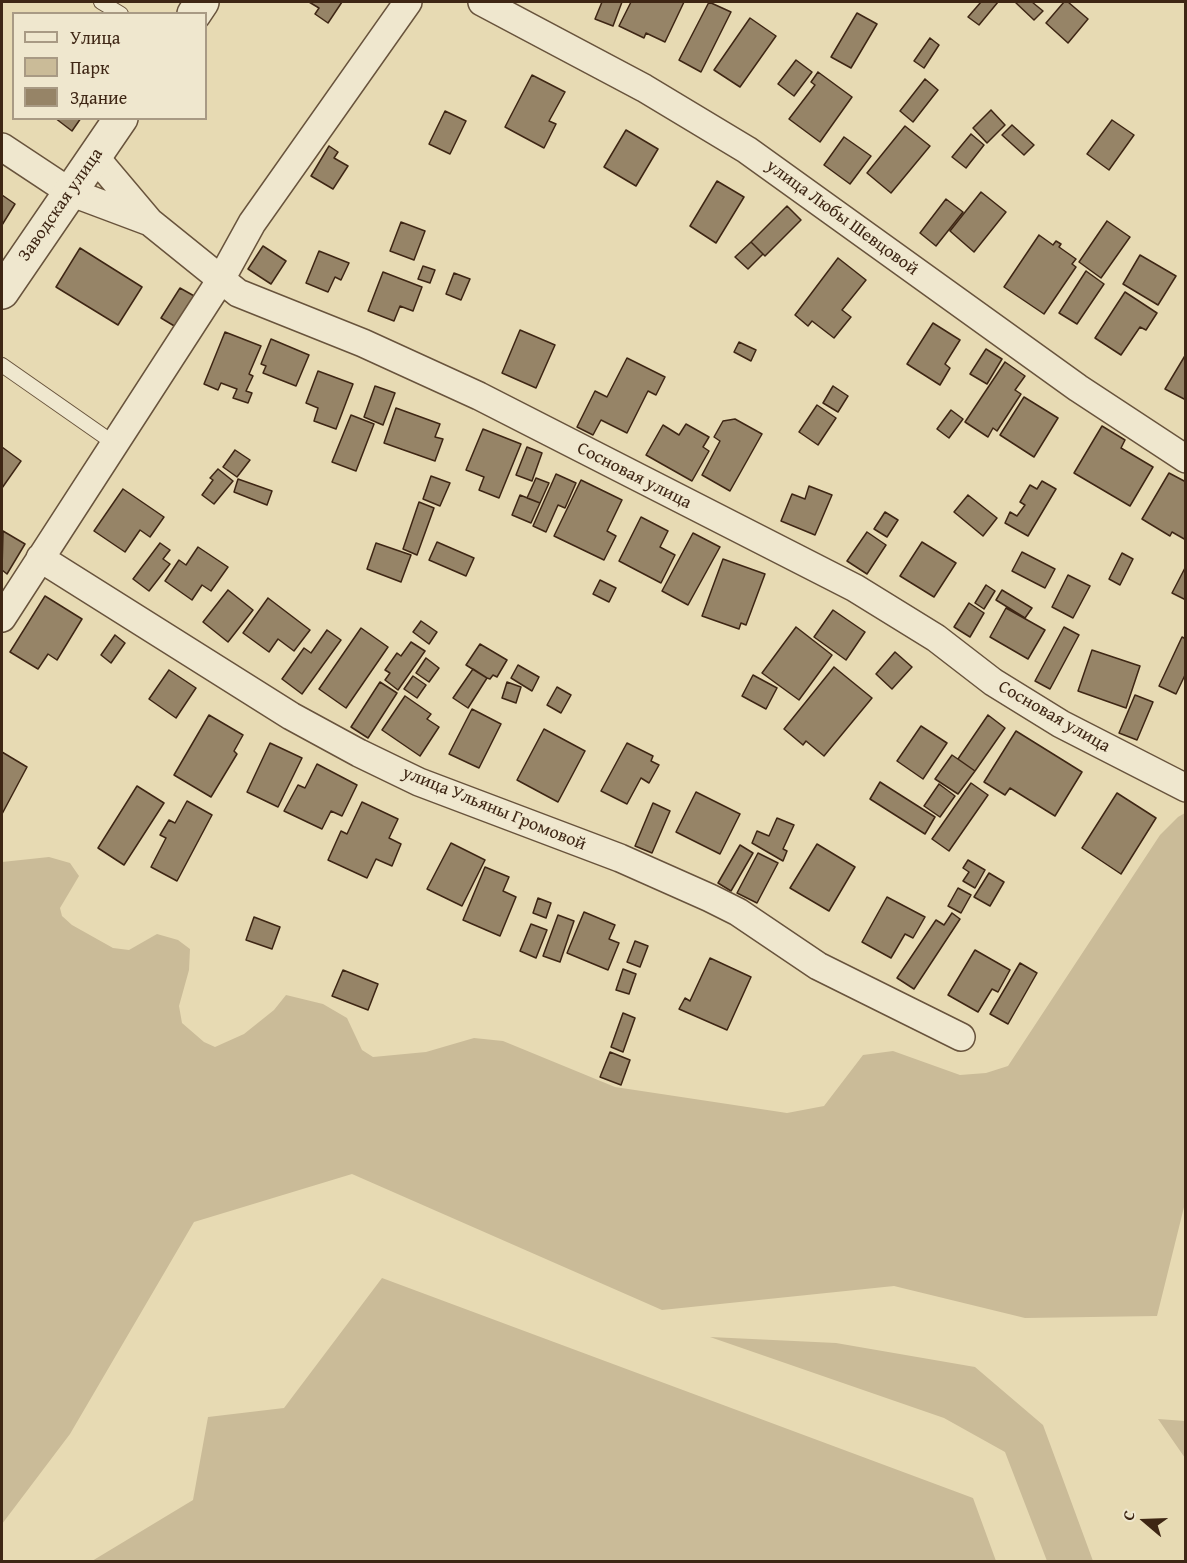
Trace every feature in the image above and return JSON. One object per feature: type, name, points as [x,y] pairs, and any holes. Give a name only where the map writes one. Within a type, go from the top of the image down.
[{"type":"street","points":[[2,618],[220,281],[252,223],[408,2]]},
{"type":"street","name":"улица Любы Шевцовой","points":[[482,2],[644,88],[747,150],[1078,388],[1185,459]]},
{"type":"street","name":"Заводская улица","points":[[2,292],[121,120]]},
{"type":"street","name":"Сосновая улица","points":[[2,147],[70,192],[150,222],[220,281],[249,298],[363,343],[479,396],[855,588],[936,638],[993,682],[1061,723],[1185,788]]},
{"type":"street","points":[[95,157],[150,222]]},
{"type":"street","name":"улица Ульяны Громовой","points":[[40,558],[291,716],[359,753],[419,782],[620,858],[710,898],[738,912],[818,966],[961,1037]]},
{"type":"lane","points":[[101,2],[118,12]]},
{"type":"lane","points":[[2,365],[115,444]]},
{"type":"green space","points":[[1185,813],[1185,1203],[1157,1316],[1025,1318],[894,1286],[662,1310],[352,1174],[194,1222],[70,1434],[2,1524],[2,862],[49,857],[70,863],[79,876],[60,908],[62,916],[72,925],[113,948],[129,950],[157,934],[178,940],[190,949],[189,970],[179,1006],[182,1023],[204,1042],[215,1047],[244,1034],[274,1010],[286,995],[323,1004],[347,1018],[362,1050],[373,1057],[426,1052],[474,1038],[503,1041],[615,1087],[787,1113],[824,1106],[863,1055],[893,1051],[960,1075],[986,1073],[1008,1066],[1160,835]]},
{"type":"green space","points":[[382,1278],[973,1498],[996,1561],[92,1561],[193,1500],[208,1417],[284,1408]]},
{"type":"green space","points":[[710,1337],[836,1343],[975,1367],[1043,1425],[1093,1561],[1047,1561],[1005,1452],[944,1418]]},
{"type":"green space","points":[[1158,1419],[1185,1421],[1185,1458]]},
{"type":"building","points":[[309,2],[342,2],[328,23],[315,14],[319,8]]},
{"type":"building","points":[[602,2],[622,2],[613,26],[595,19]]},
{"type":"building","points":[[631,2],[684,2],[665,42],[646,33],[644,38],[619,26]]},
{"type":"building","points":[[709,2],[731,12],[701,72],[679,60]]},
{"type":"building","points":[[981,2],[998,2],[979,25],[968,17]]},
{"type":"building","points":[[1015,2],[1032,2],[1043,11],[1034,20]]},
{"type":"building","points":[[1064,2],[1068,2],[1088,19],[1068,43],[1046,23]]},
{"type":"building","points":[[857,13],[877,24],[851,68],[831,57]]},
{"type":"building","points":[[750,18],[776,36],[740,87],[714,70]]},
{"type":"building","points":[[930,38],[939,45],[924,68],[914,61]]},
{"type":"building","points":[[796,60],[812,72],[794,96],[778,84]]},
{"type":"building","points":[[818,72],[852,97],[820,142],[789,119],[815,85],[811,82]]},
{"type":"building","points":[[532,75],[565,92],[549,121],[556,124],[544,148],[505,127]]},
{"type":"building","points":[[925,79],[938,90],[913,122],[900,111]]},
{"type":"building","points":[[991,110],[1005,125],[987,143],[973,128]]},
{"type":"building","points":[[445,111],[466,121],[450,154],[429,144]]},
{"type":"building","points":[[58,120],[80,120],[72,131]]},
{"type":"building","points":[[1112,120],[1134,135],[1109,170],[1087,154]]},
{"type":"building","points":[[1012,125],[1034,145],[1024,155],[1002,135]]},
{"type":"building","points":[[905,126],[930,146],[891,193],[867,173]]},
{"type":"building","points":[[626,130],[658,149],[636,186],[604,167]]},
{"type":"building","points":[[971,134],[984,145],[966,168],[952,157]]},
{"type":"building","points":[[844,137],[871,156],[850,184],[824,165]]},
{"type":"building","points":[[329,146],[338,152],[334,158],[348,166],[333,189],[311,176]]},
{"type":"building","points":[[717,181],[744,197],[716,243],[690,226]]},
{"type":"building","points":[[981,192],[1006,212],[974,252],[950,231]]},
{"type":"building","points":[[2,195],[15,204],[2,225]]},
{"type":"building","points":[[946,199],[963,212],[936,246],[920,233]]},
{"type":"building","points":[[787,206],[801,220],[765,256],[751,242]]},
{"type":"building","points":[[1107,221],[1130,237],[1101,278],[1079,262]]},
{"type":"building","points":[[401,222],[425,231],[414,260],[390,251]]},
{"type":"building","points":[[1039,235],[1053,245],[1056,241],[1061,244],[1059,247],[1076,259],[1072,264],[1076,267],[1044,314],[1004,287]]},
{"type":"building","points":[[751,242],[763,254],[748,269],[735,257]]},
{"type":"building","points":[[263,246],[286,261],[271,284],[248,269]]},
{"type":"building","points":[[80,248],[142,287],[118,325],[56,287]]},
{"type":"building","points":[[319,251],[349,263],[341,280],[335,277],[328,292],[306,283]]},
{"type":"building","points":[[1140,255],[1176,276],[1158,305],[1123,284]]},
{"type":"building","points":[[838,258],[866,280],[842,310],[851,317],[834,338],[812,321],[808,326],[795,315]]},
{"type":"building","points":[[423,266],[435,270],[430,283],[418,279]]},
{"type":"building","points":[[1086,271],[1104,284],[1077,324],[1059,313]]},
{"type":"building","points":[[383,272],[422,287],[413,311],[400,306],[394,321],[368,311]]},
{"type":"building","points":[[454,273],[470,279],[461,300],[446,294]]},
{"type":"building","points":[[180,288],[196,297],[176,327],[161,318]]},
{"type":"building","points":[[1125,292],[1157,313],[1146,330],[1140,327],[1121,355],[1095,338]]},
{"type":"building","points":[[933,323],[960,340],[945,364],[950,368],[940,385],[907,364]]},
{"type":"building","points":[[520,330],[555,345],[536,388],[502,373]]},
{"type":"building","points":[[225,332],[261,346],[249,374],[253,376],[246,391],[252,393],[248,403],[233,398],[237,389],[221,383],[218,390],[204,384]]},
{"type":"building","points":[[271,339],[309,355],[296,386],[263,373],[266,366],[261,364]]},
{"type":"building","points":[[739,342],[756,350],[751,361],[734,352]]},
{"type":"building","points":[[986,349],[1002,359],[987,384],[970,374]]},
{"type":"building","points":[[1186,354],[1186,400],[1165,389]]},
{"type":"building","points":[[627,358],[665,377],[656,395],[648,391],[627,433],[601,420],[593,435],[577,427],[595,391],[607,397]]},
{"type":"building","points":[[1005,362],[1025,376],[1015,390],[1021,394],[997,431],[993,428],[988,437],[965,422]]},
{"type":"building","points":[[318,371],[353,384],[336,429],[314,421],[318,408],[306,403]]},
{"type":"building","points":[[375,386],[395,393],[383,425],[364,417]]},
{"type":"building","points":[[833,386],[848,396],[838,412],[823,403]]},
{"type":"building","points":[[1024,397],[1058,418],[1034,457],[1000,435]]},
{"type":"building","points":[[817,405],[836,418],[818,445],[799,432]]},
{"type":"building","points":[[396,408],[440,424],[435,437],[443,439],[435,461],[384,443]]},
{"type":"building","points":[[951,410],[963,419],[949,438],[937,429]]},
{"type":"building","points":[[351,415],[374,424],[356,471],[332,462]]},
{"type":"building","points":[[735,419],[762,434],[730,491],[702,475],[720,441],[714,437],[723,421]]},
{"type":"building","points":[[686,424],[709,437],[703,447],[709,451],[692,481],[646,455],[663,425],[679,435]]},
{"type":"building","points":[[1102,426],[1125,440],[1121,448],[1153,467],[1130,506],[1074,473]]},
{"type":"building","points":[[483,429],[521,444],[499,498],[479,490],[484,477],[466,470]]},
{"type":"building","points":[[2,447],[21,461],[2,488]]},
{"type":"building","points":[[527,447],[542,453],[532,481],[516,475]]},
{"type":"building","points":[[235,450],[250,460],[237,477],[223,467]]},
{"type":"building","points":[[218,469],[233,481],[214,504],[202,495],[213,480],[210,478]]},
{"type":"building","points":[[1169,473],[1186,482],[1186,540],[1172,532],[1170,536],[1142,519]]},
{"type":"building","points":[[556,474],[576,483],[565,508],[558,505],[546,532],[533,526]]},
{"type":"building","points":[[431,476],[450,483],[440,506],[423,499]]},
{"type":"building","points":[[536,478],[549,483],[540,503],[527,498]]},
{"type":"building","points":[[238,479],[272,491],[267,505],[234,492]]},
{"type":"building","points":[[581,480],[622,500],[607,531],[616,536],[604,560],[554,536]]},
{"type":"building","points":[[1042,481],[1056,489],[1028,536],[1005,523],[1010,512],[1017,516],[1025,505],[1020,502],[1030,485],[1037,489]]},
{"type":"building","points":[[809,486],[832,495],[815,535],[781,521],[792,494],[805,499]]},
{"type":"building","points":[[123,489],[164,517],[150,537],[140,530],[125,552],[94,531]]},
{"type":"building","points":[[520,495],[540,503],[531,523],[512,515]]},
{"type":"building","points":[[968,495],[997,518],[983,536],[954,512]]},
{"type":"building","points":[[419,502],[434,508],[417,555],[403,549]]},
{"type":"building","points":[[885,512],[898,520],[887,537],[874,529]]},
{"type":"building","points":[[641,517],[668,531],[660,547],[675,555],[661,583],[619,561]]},
{"type":"building","points":[[3,531],[25,544],[7,574],[2,570]]},
{"type":"building","points":[[867,532],[886,545],[867,574],[847,561]]},
{"type":"building","points":[[693,533],[720,547],[688,605],[662,591]]},
{"type":"building","points":[[437,542],[474,558],[466,576],[429,560]]},
{"type":"building","points":[[922,542],[956,563],[934,597],[900,576]]},
{"type":"building","points":[[160,543],[170,550],[163,559],[170,564],[149,591],[133,579]]},
{"type":"building","points":[[376,543],[411,555],[401,582],[367,569]]},
{"type":"building","points":[[198,547],[228,567],[211,591],[202,585],[192,600],[165,581],[179,560],[186,565]]},
{"type":"building","points":[[1022,552],[1055,569],[1045,588],[1012,571]]},
{"type":"building","points":[[1122,553],[1133,559],[1120,585],[1109,579]]},
{"type":"building","points":[[723,559],[765,574],[746,625],[741,623],[739,629],[702,616]]},
{"type":"building","points":[[1186,566],[1186,600],[1172,593]]},
{"type":"building","points":[[1068,575],[1090,586],[1073,618],[1052,607]]},
{"type":"building","points":[[600,580],[616,588],[609,602],[593,594]]},
{"type":"building","points":[[986,585],[995,591],[984,609],[975,603]]},
{"type":"building","points":[[228,590],[253,610],[228,642],[203,622]]},
{"type":"building","points":[[1002,590],[1032,608],[1025,618],[996,600]]},
{"type":"building","points":[[45,596],[82,619],[57,660],[48,654],[38,669],[10,652]]},
{"type":"building","points":[[268,598],[310,630],[294,651],[278,639],[269,652],[243,633]]},
{"type":"building","points":[[969,603],[984,613],[970,637],[954,627]]},
{"type":"building","points":[[1006,608],[1045,630],[1028,659],[990,637]]},
{"type":"building","points":[[833,610],[865,632],[846,660],[814,637]]},
{"type":"building","points":[[421,621],[437,632],[429,644],[413,632]]},
{"type":"building","points":[[796,627],[832,655],[799,700],[762,673]]},
{"type":"building","points":[[1064,627],[1079,635],[1050,689],[1035,681]]},
{"type":"building","points":[[361,628],[388,647],[346,708],[319,689]]},
{"type":"building","points":[[327,630],[341,640],[302,694],[282,679],[304,648],[311,653]]},
{"type":"building","points":[[115,635],[125,643],[111,663],[101,655]]},
{"type":"building","points":[[1182,637],[1186,639],[1186,673],[1176,694],[1159,686]]},
{"type":"building","points":[[411,642],[425,651],[398,690],[385,680],[390,673],[385,670],[397,653],[401,656]]},
{"type":"building","points":[[480,644],[507,660],[497,677],[493,675],[490,679],[487,678],[466,665]]},
{"type":"building","points":[[1092,650],[1140,666],[1126,708],[1078,691]]},
{"type":"building","points":[[895,652],[912,667],[892,689],[876,674]]},
{"type":"building","points":[[426,658],[439,668],[429,682],[416,673]]},
{"type":"building","points":[[518,665],[539,677],[532,691],[511,678]]},
{"type":"building","points":[[834,667],[872,698],[824,756],[806,741],[803,745],[784,729]]},
{"type":"building","points":[[473,669],[487,678],[468,708],[453,698]]},
{"type":"building","points":[[169,670],[196,688],[176,718],[149,699]]},
{"type":"building","points":[[753,675],[777,688],[766,709],[742,696]]},
{"type":"building","points":[[413,676],[426,685],[417,698],[404,689]]},
{"type":"building","points":[[380,682],[397,693],[368,738],[351,727]]},
{"type":"building","points":[[507,682],[521,687],[516,703],[502,698]]},
{"type":"building","points":[[557,687],[571,695],[561,713],[547,705]]},
{"type":"building","points":[[1135,695],[1153,702],[1137,740],[1119,733]]},
{"type":"building","points":[[405,696],[431,714],[427,719],[439,727],[420,756],[382,730]]},
{"type":"building","points":[[472,709],[501,724],[479,768],[449,754]]},
{"type":"building","points":[[209,715],[243,735],[234,751],[237,754],[211,797],[174,775]]},
{"type":"building","points":[[988,715],[1005,728],[975,771],[958,759]]},
{"type":"building","points":[[921,726],[947,743],[923,779],[897,761]]},
{"type":"building","points":[[544,729],[585,751],[558,802],[517,780]]},
{"type":"building","points":[[1016,731],[1082,772],[1055,816],[1010,788],[1005,795],[984,782]]},
{"type":"building","points":[[270,743],[302,758],[278,807],[247,792]]},
{"type":"building","points":[[627,743],[653,756],[651,761],[659,765],[649,783],[641,778],[627,804],[601,791]]},
{"type":"building","points":[[2,752],[27,767],[2,814]]},
{"type":"building","points":[[952,755],[975,771],[958,794],[935,779]]},
{"type":"building","points":[[317,764],[357,785],[342,816],[331,811],[322,829],[284,811],[298,785],[305,788]]},
{"type":"building","points":[[880,782],[935,817],[925,834],[870,799]]},
{"type":"building","points":[[971,783],[988,795],[949,851],[932,839]]},
{"type":"building","points":[[939,784],[955,796],[940,817],[924,806]]},
{"type":"building","points":[[137,786],[164,803],[124,865],[98,848]]},
{"type":"building","points":[[696,792],[740,814],[720,854],[676,832]]},
{"type":"building","points":[[1117,793],[1156,818],[1121,874],[1082,848]]},
{"type":"building","points":[[187,801],[212,815],[177,881],[151,867],[166,838],[160,835],[169,820],[175,823]]},
{"type":"building","points":[[362,802],[398,819],[389,838],[401,844],[392,866],[376,859],[367,878],[328,860],[341,831],[347,834]]},
{"type":"building","points":[[653,803],[670,811],[652,853],[635,846]]},
{"type":"building","points":[[777,818],[794,825],[783,849],[787,851],[783,861],[752,843],[757,831],[769,836]]},
{"type":"building","points":[[451,843],[485,860],[462,906],[427,889]]},
{"type":"building","points":[[817,844],[855,867],[829,911],[790,888]]},
{"type":"building","points":[[740,845],[753,853],[731,891],[718,883]]},
{"type":"building","points":[[758,853],[778,863],[757,903],[737,893]]},
{"type":"building","points":[[968,860],[985,870],[975,888],[963,881],[969,872],[963,868]]},
{"type":"building","points":[[485,867],[509,877],[503,891],[516,897],[500,936],[463,920]]},
{"type":"building","points":[[989,873],[1004,882],[990,906],[974,897]]},
{"type":"building","points":[[958,888],[971,895],[961,913],[948,906]]},
{"type":"building","points":[[887,897],[925,917],[913,938],[905,934],[891,958],[862,942]]},
{"type":"building","points":[[538,898],[551,903],[546,918],[533,913]]},
{"type":"building","points":[[584,912],[615,925],[609,939],[619,943],[608,970],[567,953]]},
{"type":"building","points":[[952,913],[960,919],[914,989],[897,978],[936,920],[944,925]]},
{"type":"building","points":[[558,915],[574,921],[560,962],[543,956]]},
{"type":"building","points":[[254,917],[280,927],[272,949],[246,940]]},
{"type":"building","points":[[531,924],[547,930],[536,958],[520,951]]},
{"type":"building","points":[[635,941],[648,946],[640,967],[627,962]]},
{"type":"building","points":[[975,950],[1010,970],[998,992],[992,989],[978,1012],[948,995]]},
{"type":"building","points":[[710,958],[751,977],[727,1030],[679,1009],[685,998],[690,1001]]},
{"type":"building","points":[[1020,963],[1037,973],[1008,1024],[990,1014]]},
{"type":"building","points":[[623,969],[636,974],[629,994],[616,990]]},
{"type":"building","points":[[343,970],[378,984],[368,1010],[332,996]]},
{"type":"building","points":[[623,1013],[635,1018],[623,1052],[611,1047]]},
{"type":"building","points":[[610,1052],[630,1060],[621,1085],[600,1077]]}]
